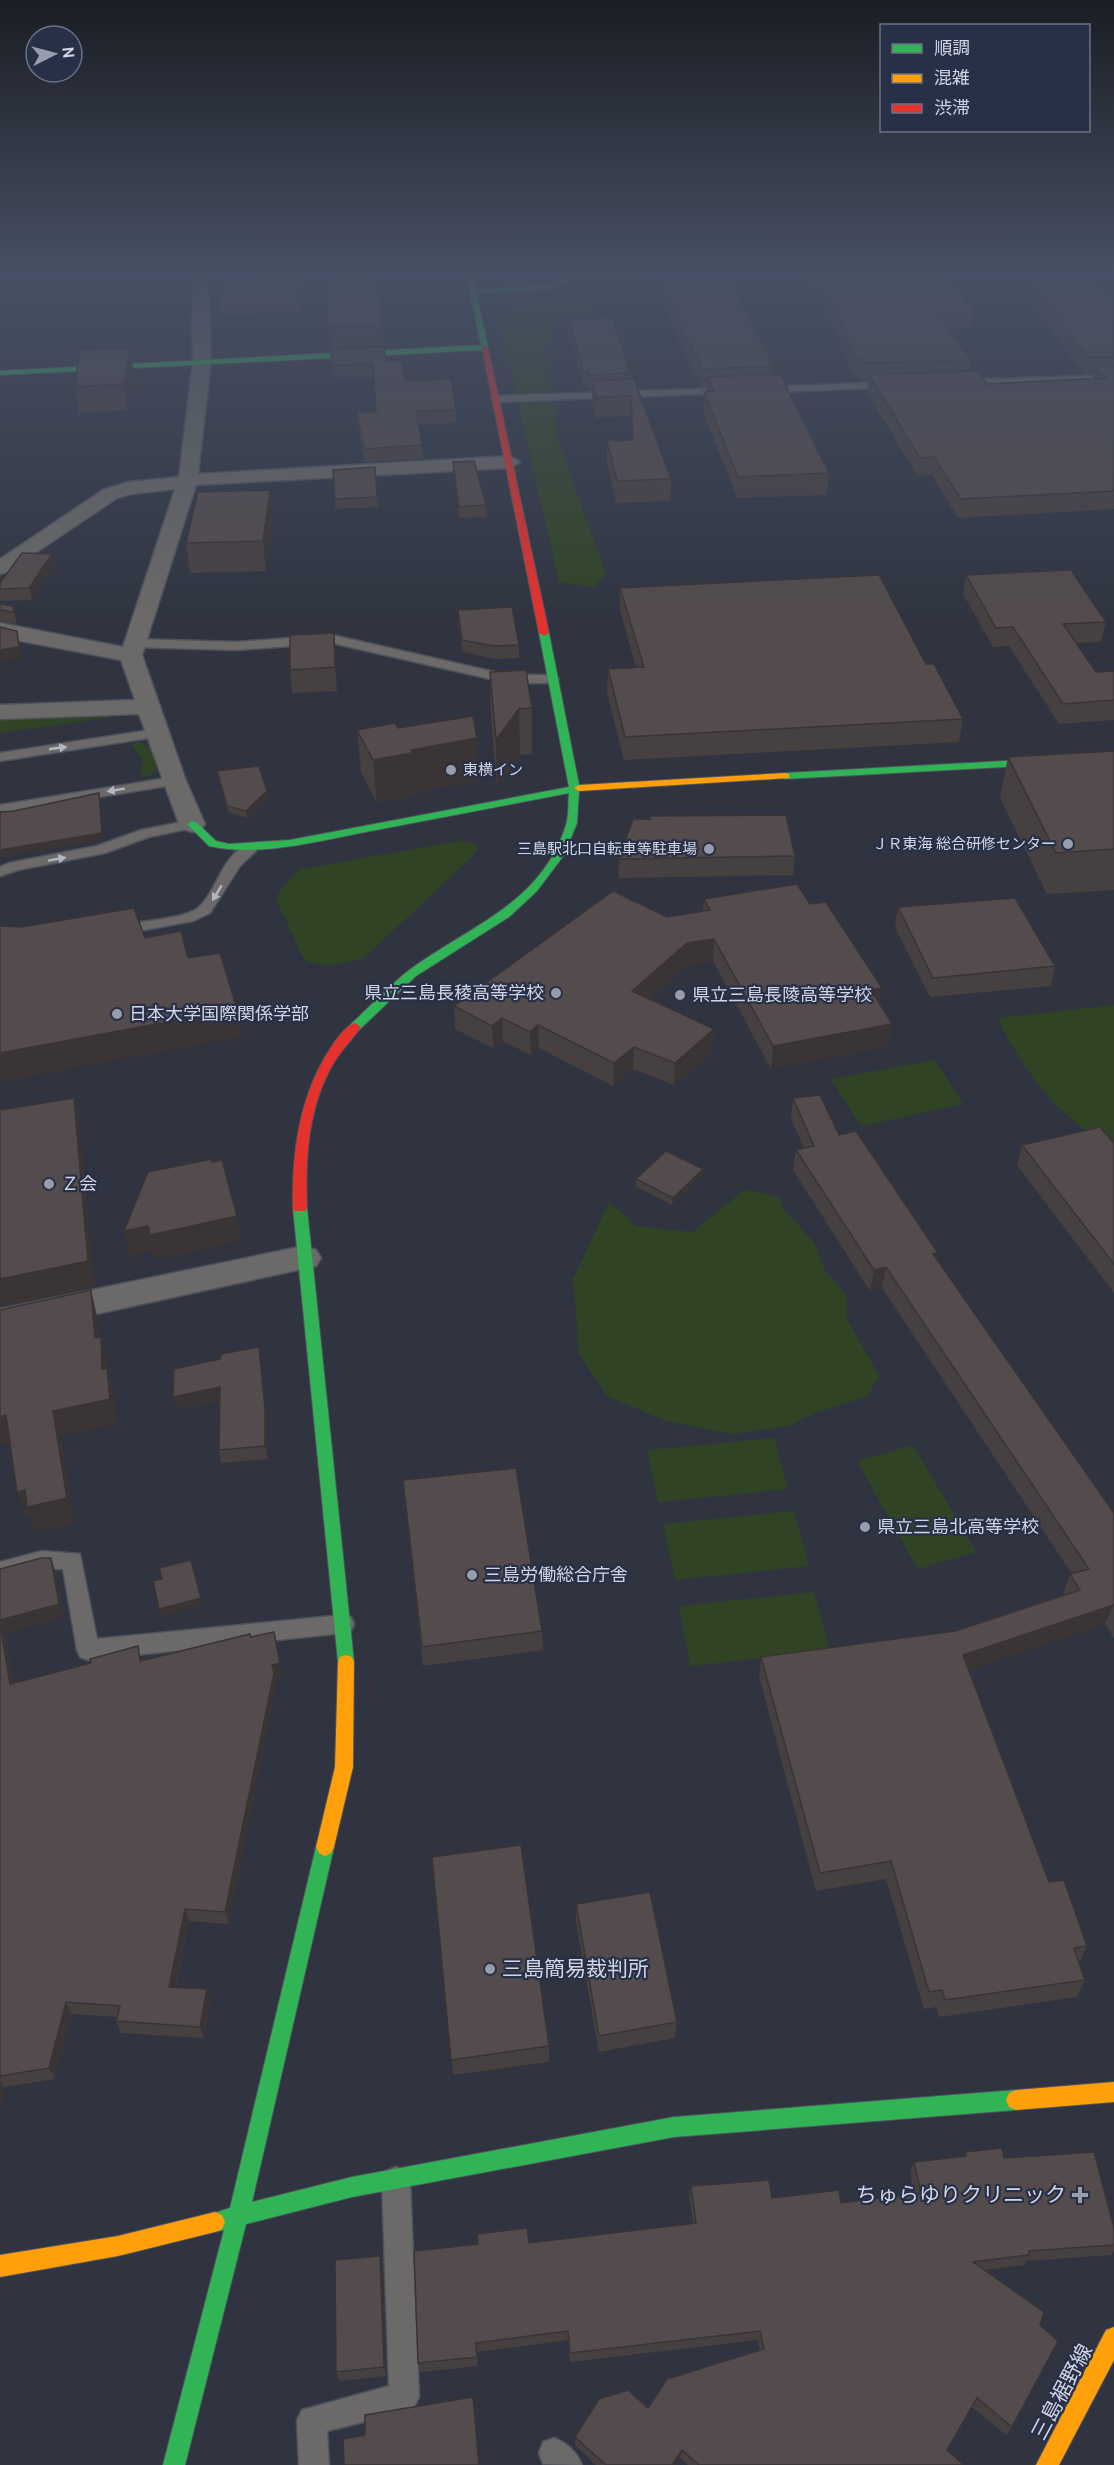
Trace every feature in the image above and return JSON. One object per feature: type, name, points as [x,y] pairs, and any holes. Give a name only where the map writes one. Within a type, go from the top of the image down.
[{"type":"street","points":[[198,389],[187,481],[132,649],[157,734],[174,781],[192,824],[213,844],[252,848],[290,843],[574,788],[1114,758]]},
{"type":"street","points":[[174,2465],[238,2216],[344,1767],[346,1661],[304,1258],[298,1176],[309,1102],[341,1040],[412,974],[505,915],[533,890],[559,855],[572,823],[574,788],[554,679],[494,389]]},
{"type":"street","points":[[0,568],[110,494],[129,488],[187,481],[510,462]]},
{"type":"street","points":[[0,630],[132,649]]},
{"type":"street","points":[[0,712],[149,707]]},
{"type":"street","points":[[0,1322],[304,1258]]},
{"type":"street","points":[[0,2266],[118,2246],[351,2187],[674,2127],[1114,2091]]},
{"type":"street","name":"三島裾野線","points":[[1047,2465],[1114,2338]]},
{"type":"lane","points":[[746,391],[796,389]]},
{"type":"lane","points":[[496,399],[734,391]]},
{"type":"lane","points":[[132,649],[236,646],[332,639],[508,679],[554,679]]},
{"type":"lane","points":[[0,757],[157,734]]},
{"type":"lane","points":[[0,808],[174,781]]},
{"type":"lane","points":[[0,872],[14,866],[100,850],[146,832],[192,824]]},
{"type":"lane","points":[[102,933],[193,917],[212,901],[234,863],[252,848]]},
{"type":"lane","points":[[0,1571],[42,1560],[72,1560],[88,1650],[343,1624]]},
{"type":"lane","points":[[314,2465],[312,2420],[404,2397],[396,2179]]},
{"type":"green space","points":[[515,389],[551,389],[558,441],[606,574],[593,587],[559,582]]},
{"type":"green space","points":[[107,715],[112,717],[0,733],[0,716]]},
{"type":"green space","points":[[137,742],[146,745],[153,756],[156,770],[149,776],[140,777],[143,760],[132,746]]},
{"type":"green space","points":[[460,841],[477,844],[477,852],[365,957],[351,962],[325,965],[304,959],[276,899],[290,878],[302,869]]},
{"type":"green space","points":[[1114,1005],[1114,1147],[1077,1123],[1045,1093],[1019,1057],[998,1018]]},
{"type":"green space","points":[[935,1060],[963,1104],[861,1126],[831,1079]]},
{"type":"green space","points":[[744,1190],[778,1196],[783,1209],[814,1242],[825,1271],[846,1294],[846,1318],[879,1375],[868,1396],[815,1413],[788,1426],[732,1434],[666,1421],[607,1396],[579,1354],[573,1279],[609,1202],[636,1226],[693,1232]]},
{"type":"green space","points":[[774,1438],[788,1489],[658,1502],[647,1450]]},
{"type":"green space","points":[[913,1445],[976,1552],[918,1569],[857,1461]]},
{"type":"green space","points":[[794,1511],[809,1566],[675,1580],[663,1524]]},
{"type":"green space","points":[[814,1592],[830,1651],[690,1666],[679,1606]]},
{"type":"building","points":[[375,389],[453,389],[456,410],[416,411],[422,445],[364,449],[357,413],[376,412]]},
{"type":"building","points":[[594,389],[638,389],[671,479],[617,481],[607,441],[633,440],[631,396],[596,397]]},
{"type":"building","points":[[713,389],[787,389],[829,473],[738,477],[704,392],[714,391]]},
{"type":"building","points":[[878,389],[1114,389],[1114,491],[961,499],[934,457],[920,458]]},
{"type":"building","points":[[474,461],[486,505],[459,507],[453,462]]},
{"type":"building","points":[[375,467],[377,497],[335,499],[333,470]]},
{"type":"building","points":[[270,490],[263,541],[186,543],[198,492]]},
{"type":"building","points":[[22,553],[52,554],[29,588],[0,589],[0,583]]},
{"type":"building","points":[[1071,570],[1106,622],[1063,624],[1096,672],[1114,671],[1114,700],[1063,704],[1013,627],[996,628],[966,575]]},
{"type":"building","points":[[879,575],[926,664],[934,664],[963,719],[625,737],[608,669],[644,667],[620,588]]},
{"type":"building","points":[[0,604],[13,606],[14,612],[0,610]]},
{"type":"building","points":[[512,607],[519,645],[493,646],[462,640],[458,610]]},
{"type":"building","points":[[0,627],[17,631],[19,647],[0,650]]},
{"type":"building","points":[[334,633],[335,667],[290,670],[290,635]]},
{"type":"building","points":[[526,670],[532,708],[519,709],[496,740],[490,672]]},
{"type":"building","points":[[473,716],[477,738],[411,750],[412,753],[373,760],[357,730],[395,723],[398,728]]},
{"type":"building","points":[[1114,751],[1114,849],[1056,853],[1008,757]]},
{"type":"building","points":[[259,766],[267,791],[246,811],[227,806],[217,771]]},
{"type":"building","points":[[99,793],[102,833],[0,850],[0,812]]},
{"type":"building","points":[[786,815],[795,856],[619,859],[633,819],[650,819],[649,816]]},
{"type":"building","points":[[797,884],[810,904],[826,902],[882,988],[871,990],[892,1024],[773,1046],[714,939],[687,943],[632,991],[714,1029],[675,1063],[634,1047],[614,1063],[538,1025],[530,1032],[502,1018],[492,1026],[454,1006],[613,891],[667,917],[710,910],[704,899]]},
{"type":"building","points":[[1015,898],[1055,966],[933,978],[898,907]]},
{"type":"building","points":[[134,908],[145,938],[181,931],[188,958],[220,953],[237,1009],[0,1053],[0,926],[22,927]]},
{"type":"building","points":[[820,1095],[839,1135],[856,1131],[938,1253],[933,1254],[1114,1513],[1114,1606],[963,1655],[1049,1882],[1064,1880],[1087,1946],[1074,1948],[1085,1980],[945,2000],[942,1990],[929,1992],[891,1861],[820,1873],[761,1657],[955,1631],[1080,1590],[1070,1574],[1089,1569],[886,1267],[874,1270],[796,1150],[814,1146],[793,1098]]},
{"type":"building","name":"Ｚ会","points":[[74,1098],[88,1261],[0,1279],[0,1110]]},
{"type":"building","points":[[1100,1127],[1114,1143],[1114,1264],[1022,1145]]},
{"type":"building","points":[[666,1151],[703,1169],[673,1198],[636,1179]]},
{"type":"building","points":[[212,1159],[212,1162],[222,1160],[237,1216],[150,1235],[148,1226],[124,1231],[148,1172]]},
{"type":"building","points":[[91,1290],[95,1338],[101,1337],[102,1369],[107,1368],[110,1399],[53,1411],[67,1498],[27,1507],[25,1490],[17,1492],[6,1415],[0,1417],[0,1310]]},
{"type":"building","points":[[259,1347],[265,1408],[265,1446],[219,1450],[220,1387],[173,1397],[174,1369],[220,1359],[221,1354]]},
{"type":"building","name":"三島労働総合庁舎","points":[[516,1468],[542,1631],[422,1647],[403,1480]]},
{"type":"building","points":[[41,1558],[51,1558],[59,1604],[0,1620],[0,1569]]},
{"type":"building","points":[[191,1560],[201,1598],[159,1609],[153,1581],[162,1579],[159,1568]]},
{"type":"building","points":[[0,1623],[10,1684],[91,1663],[90,1659],[138,1646],[140,1661],[250,1634],[251,1637],[274,1632],[280,1663],[272,1665],[274,1673],[225,1912],[185,1909],[169,1987],[207,1989],[200,2027],[116,2021],[120,2006],[66,2002],[49,2068],[0,2076]]},
{"type":"building","name":"三島簡易裁判所","points":[[521,1845],[549,2046],[451,2060],[432,1857]]},
{"type":"building","points":[[650,1892],[677,2022],[599,2036],[576,1904]]},
{"type":"building","points":[[1002,2148],[1004,2158],[1094,2152],[1114,2228],[1114,2245],[1029,2251],[1029,2255],[973,2262],[1044,2312],[1040,2325],[1058,2341],[1012,2427],[977,2398],[947,2450],[964,2465],[699,2465],[682,2450],[672,2465],[606,2465],[575,2437],[599,2399],[628,2390],[648,2408],[667,2379],[764,2349],[760,2331],[570,2353],[568,2331],[476,2343],[477,2357],[418,2363],[414,2251],[478,2244],[477,2234],[527,2228],[529,2243],[696,2223],[691,2186],[769,2180],[772,2198],[839,2190],[841,2203],[921,2193],[914,2162],[966,2156],[965,2152]]},
{"type":"building","points":[[380,2256],[384,2367],[336,2372],[335,2260]]},
{"type":"building","points":[[473,2397],[479,2465],[344,2465],[343,2439],[365,2435],[365,2415]]},
{"type":"traffic: fast","points":[[355,1027],[412,974],[505,915],[533,889],[559,855],[572,823],[574,788],[544,633]]},
{"type":"traffic: fast","points":[[785,776],[1114,758]]},
{"type":"traffic: fast","points":[[192,824],[213,844],[229,847],[290,843],[579,788]]},
{"type":"traffic: fast","points":[[300,1208],[346,1662]]},
{"type":"traffic: fast","points":[[174,2465],[238,2216],[325,1847]]},
{"type":"traffic: fast","points":[[215,2222],[352,2187],[674,2127],[1016,2100]]},
{"type":"traffic: slow","points":[[579,788],[785,776]]},
{"type":"traffic: slow","points":[[325,1847],[344,1767],[346,1662]]},
{"type":"traffic: slow","points":[[1016,2100],[1114,2092]]},
{"type":"traffic: slow","points":[[0,2266],[118,2246],[215,2222]]},
{"type":"traffic: slow","points":[[1047,2465],[1114,2338]]},
{"type":"traffic: jam","points":[[493,389],[544,633]]},
{"type":"traffic: jam","points":[[300,1208],[300,1160],[308,1111],[326,1065],[355,1027]]},
{"type":"place","name":"東横イン","points":[[451,770]]},
{"type":"place","name":"ＪＲ東海 総合研修センター","points":[[1068,844]]},
{"type":"place","name":"三島駅北口自転車等駐車場","points":[[709,849]]},
{"type":"place","name":"県立三島長稜高等学校","points":[[556,993]]},
{"type":"place","name":"県立三島長陵高等学校","points":[[680,995]]},
{"type":"place","name":"日本大学国際関係学部","points":[[117,1014]]},
{"type":"place","name":"Ｚ会","points":[[49,1184]]},
{"type":"place","name":"県立三島北高等学校","points":[[865,1527]]},
{"type":"place","name":"三島労働総合庁舎","points":[[472,1575]]},
{"type":"place","name":"三島簡易裁判所","points":[[490,1969]]},
{"type":"place","name":"ちゅらゆりクリニック","points":[[1080,2195]]}]
